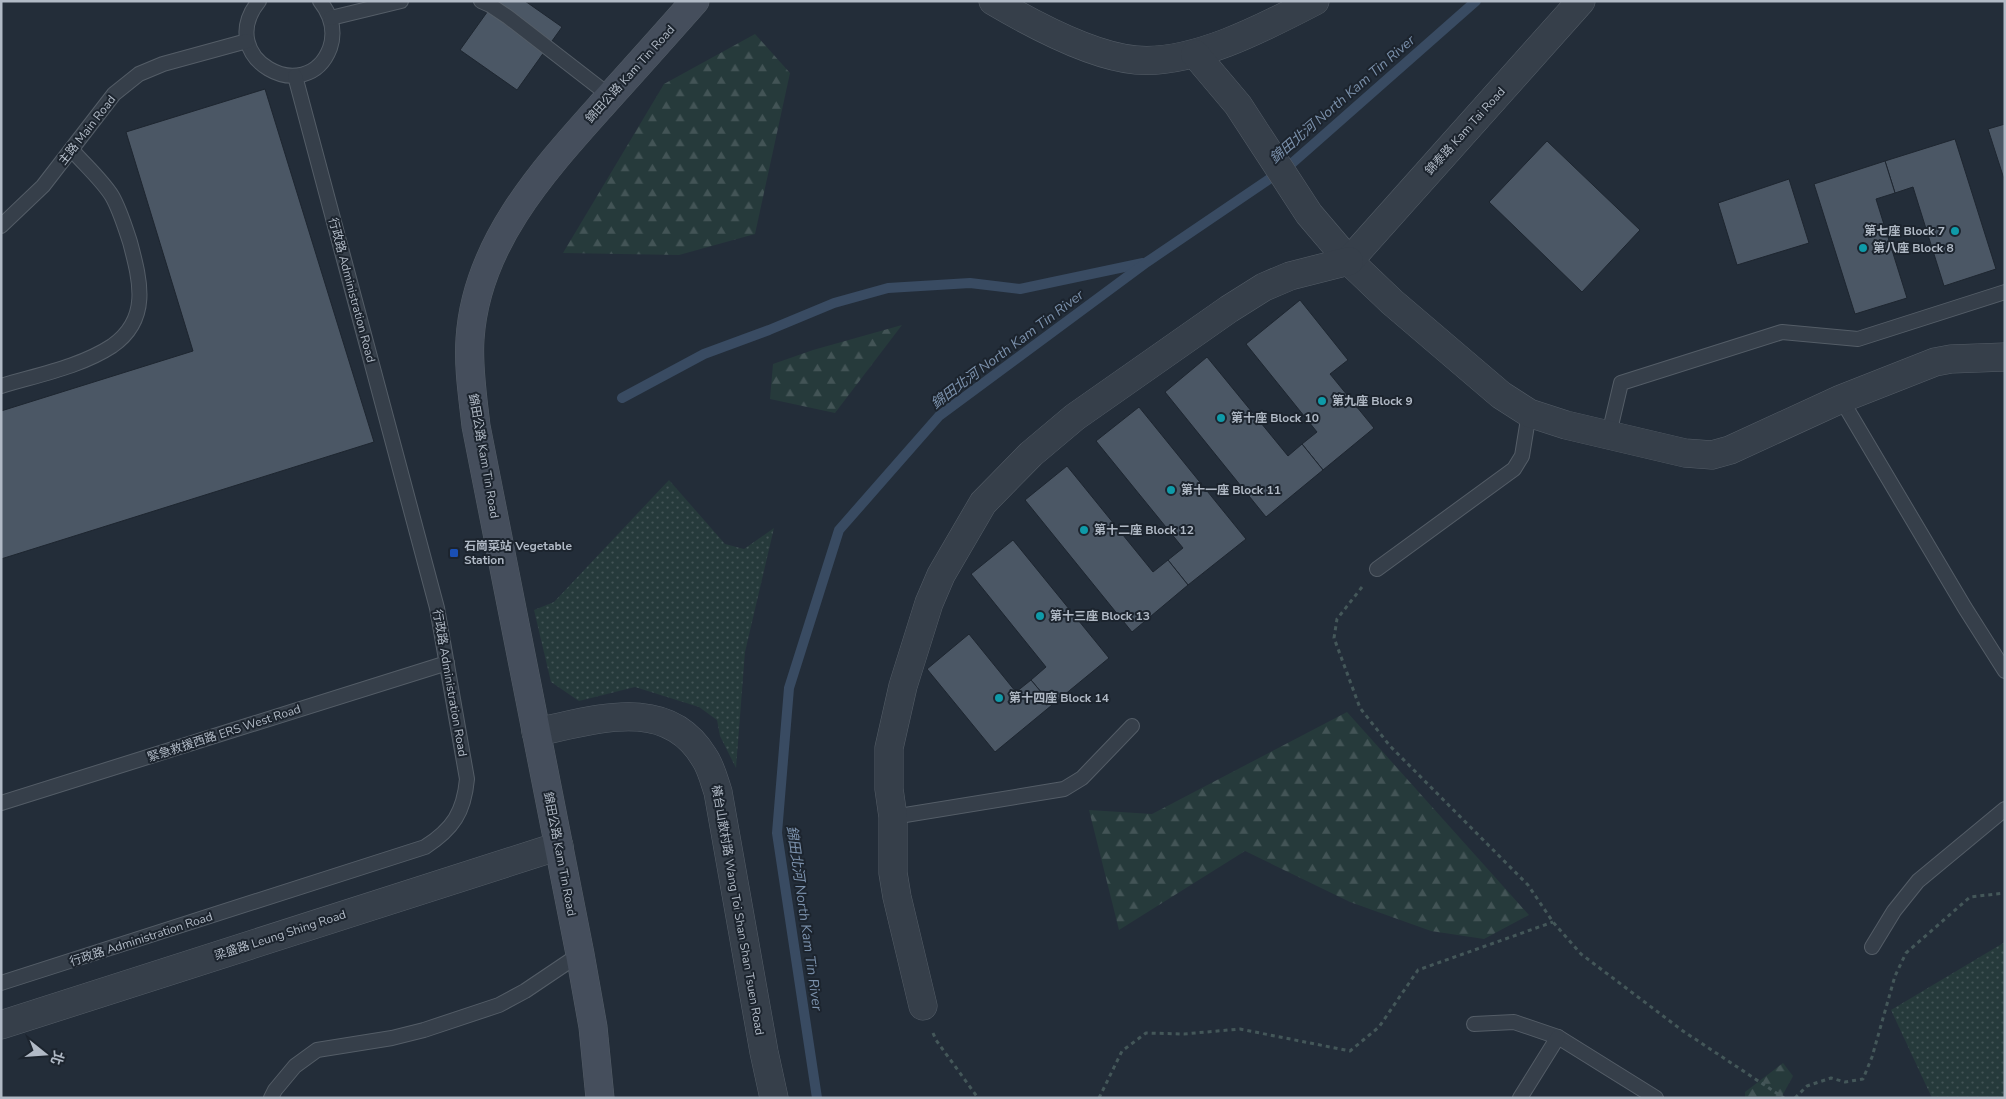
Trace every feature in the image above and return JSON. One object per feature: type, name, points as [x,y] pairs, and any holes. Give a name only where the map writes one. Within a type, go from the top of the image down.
[{"type":"main road","name":"錦田公路 Kam Tin Road","points":[[600,1098],[593,1027],[580,954],[476,426],[470,362],[470,339],[480,282],[490,255],[506,227],[543,172],[695,1]]},
{"type":"street","points":[[993,1],[1030,23],[1101,52],[1136,60],[1164,59],[1195,54],[1221,45],[1315,1]]},
{"type":"street","name":"錦泰路 Kam Tai Road","points":[[1349,261],[1580,1]]},
{"type":"street","points":[[1195,54],[1238,106],[1309,214],[1349,261],[1392,302],[1501,395],[1530,413],[1566,425],[1685,453],[1712,455],[1730,450],[1841,399],[1935,362],[1958,358],[2005,357]]},
{"type":"street","points":[[923,1006],[893,873],[893,817],[889,789],[890,748],[904,686],[929,603],[941,575],[984,503],[1031,454],[1075,417],[1229,309],[1264,288],[1290,276],[1349,261]]},
{"type":"street","name":"橫台山散村路 Wang Toi Shan Shan Tsuen Road","points":[[536,732],[607,718],[638,716],[653,718],[669,724],[694,742],[705,757],[718,792],[764,1052],[774,1098]]},
{"type":"street","name":"梁盛路 Leung Shing Road","points":[[1,1025],[559,846]]},
{"type":"lane","points":[[259,1],[248,19],[247,41],[256,60],[264,68],[279,74],[295,76],[315,68],[323,60],[332,40],[331,18],[320,1]]},
{"type":"lane","points":[[331,18],[401,1]]},
{"type":"lane","points":[[481,1],[508,17],[610,96]]},
{"type":"lane","name":"主路 Main Road","points":[[1,226],[43,186],[114,94],[139,74],[163,64],[247,41]]},
{"type":"lane","name":"行政路 Administration Road","points":[[1,983],[425,848],[451,826],[460,812],[465,796],[467,779],[437,608],[295,76]]},
{"type":"lane","points":[[1,386],[78,362],[112,346],[123,337],[133,321],[139,304],[141,292],[136,266],[125,226],[112,196],[72,150]]},
{"type":"lane","points":[[1609,434],[1620,383],[1782,332],[1858,339],[2005,292]]},
{"type":"lane","points":[[1841,399],[1965,608],[2005,671]]},
{"type":"lane","points":[[1377,569],[1514,469],[1522,456],[1530,413]]},
{"type":"lane","name":"緊急救援西路 ERS West Road","points":[[1,804],[447,663]]},
{"type":"lane","points":[[893,817],[1064,789],[1082,778],[1132,726]]},
{"type":"lane","points":[[1872,948],[1894,911],[1918,881],[2005,809]]},
{"type":"lane","points":[[271,1098],[275,1090],[295,1066],[317,1050],[392,1038],[424,1030],[499,1005],[525,991],[580,954]]},
{"type":"lane","points":[[1474,1024],[1514,1022],[1558,1037],[1656,1098]]},
{"type":"lane","points":[[1520,1098],[1558,1037]]},
{"type":"path","points":[[1377,569],[1337,619],[1334,638],[1360,708],[1390,746],[1528,885],[1553,922],[1580,954],[1683,1031],[1784,1098]]},
{"type":"path","points":[[1795,1098],[1807,1086],[1831,1078],[1845,1082],[1863,1079],[1872,1057],[1895,976],[1906,953],[1970,897],[2005,893]]},
{"type":"path","points":[[1099,1098],[1122,1051],[1146,1033],[1184,1034],[1240,1030],[1350,1051],[1379,1027],[1418,970],[1553,922]]},
{"type":"path","points":[[923,1006],[936,1040],[978,1098]]},
{"type":"green space","points":[[755,34],[790,73],[755,234],[679,255],[563,253],[664,84]]},
{"type":"green space","points":[[902,325],[835,413],[770,399],[773,364],[813,350]]},
{"type":"green space","points":[[669,480],[725,544],[744,549],[774,528],[745,652],[736,768],[720,736],[717,720],[699,707],[635,687],[579,701],[551,682],[534,610],[554,602]]},
{"type":"green space","points":[[1347,712],[1529,915],[1484,939],[1431,931],[1350,902],[1245,851],[1119,930],[1089,810],[1152,814]]},
{"type":"green space","points":[[2005,942],[2005,1098],[1932,1098],[1891,1010]]},
{"type":"green space","points":[[1783,1063],[1793,1076],[1781,1098],[1745,1098],[1745,1092]]},
{"type":"building","points":[[495,1],[525,1],[562,27],[517,90],[460,50]]},
{"type":"building","points":[[265,89],[374,442],[1,559],[1,411],[193,351],[126,132]]},
{"type":"building","points":[[2005,124],[2005,182],[1988,129]]},
{"type":"building","name":"第七座 Block 7","points":[[1955,139],[1996,269],[1944,286],[1913,187],[1895,193],[1885,161]]},
{"type":"building","points":[[1547,141],[1640,230],[1582,292],[1489,202]]},
{"type":"building","name":"第八座 Block 8","points":[[1885,161],[1895,193],[1876,199],[1907,298],[1855,314],[1814,184]]},
{"type":"building","points":[[1789,179],[1809,243],[1737,265],[1718,203]]},
{"type":"building","name":"第九座 Block 9","points":[[1300,300],[1348,360],[1330,374],[1374,428],[1323,470],[1302,444],[1317,432],[1246,344]]},
{"type":"building","name":"第十座 Block 10","points":[[1207,357],[1288,456],[1302,444],[1323,470],[1266,517],[1165,392]]},
{"type":"building","name":"第十一座 Block 11","points":[[1139,407],[1246,539],[1188,585],[1168,560],[1183,548],[1096,441]]},
{"type":"building","name":"第十二座 Block 12","points":[[1067,466],[1153,572],[1168,560],[1188,585],[1132,632],[1025,500]]},
{"type":"building","name":"第十三座 Block 13","points":[[1013,540],[1109,658],[1052,705],[1031,680],[1046,667],[971,574]]},
{"type":"building","name":"第十四座 Block 14","points":[[969,634],[1016,692],[1031,680],[1052,705],[995,752],[927,669]]},
{"type":"waterway","name":"錦田北河 North Kam Tin River","points":[[817,1098],[777,833],[789,688],[839,530],[939,416],[1147,262],[1290,165],[1476,1]]},
{"type":"waterway","points":[[622,398],[704,354],[834,303],[888,288],[970,283],[1020,289],[1143,263]]},
{"type":"place","name":"第七座 Block 7","points":[[1955,231]]},
{"type":"place","name":"第八座 Block 8","points":[[1863,248]]},
{"type":"place","name":"第九座 Block 9","points":[[1322,401]]},
{"type":"place","name":"第十座 Block 10","points":[[1221,418]]},
{"type":"place","name":"第十一座 Block 11","points":[[1171,490]]},
{"type":"place","name":"第十二座 Block 12","points":[[1084,530]]},
{"type":"place","name":"石崗菜站 Vegetable Station","points":[[454,553]]},
{"type":"place","name":"第十三座 Block 13","points":[[1040,616]]},
{"type":"place","name":"第十四座 Block 14","points":[[999,698]]}]
